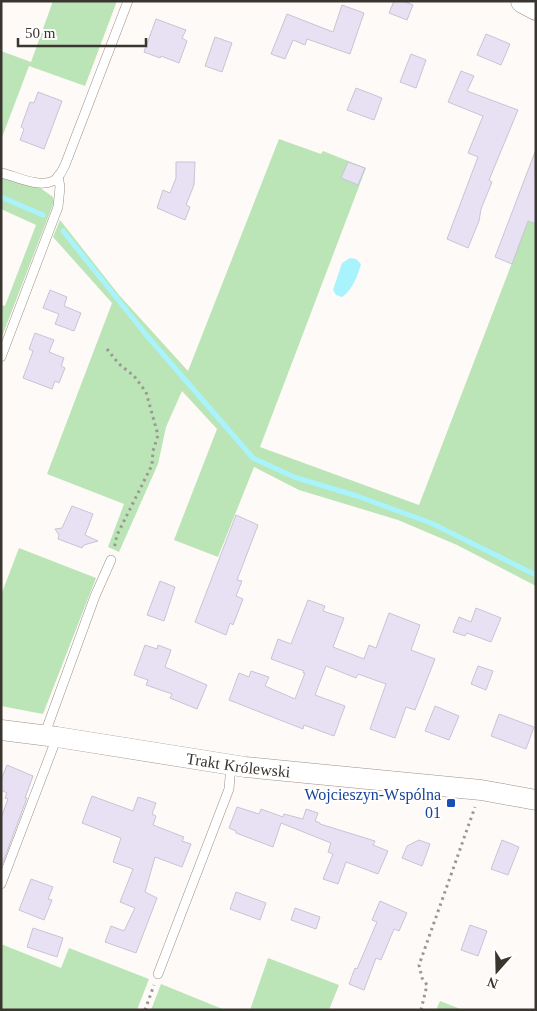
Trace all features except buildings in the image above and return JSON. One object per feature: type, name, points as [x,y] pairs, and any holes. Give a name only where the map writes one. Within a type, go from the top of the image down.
[{"type":"main road","points":[[523,1],[536,8]]},
{"type":"street","name":"Trakt Królewski","points":[[1,730],[274,771],[481,790],[536,800]]},
{"type":"lane","points":[[1,173],[35,182],[52,181],[58,176],[65,165],[128,1]]},
{"type":"lane","points":[[1,357],[58,207],[60,187],[58,176]]},
{"type":"lane","points":[[1,884],[96,596],[111,560]]},
{"type":"lane","points":[[158,974],[229,789],[231,765]]},
{"type":"path","points":[[107,349],[119,364],[134,376],[146,392],[158,435],[153,451],[152,465],[117,535],[111,560]]},
{"type":"path","points":[[421,1010],[427,985],[422,978],[419,965],[481,790]]},
{"type":"path","points":[[145,1010],[158,974]]},
{"type":"green space","points":[[53,1],[117,1],[85,86],[29,66],[1,140],[1,51],[31,62]]},
{"type":"green space","points":[[279,139],[321,154],[323,151],[366,168],[260,447],[419,505],[528,221],[536,224],[536,586],[457,545],[398,520],[299,490],[254,467],[218,557],[174,540],[217,429],[182,391],[166,427],[158,464],[119,552],[108,547],[124,504],[47,474],[112,303],[53,237],[60,220],[119,295],[188,371]]},
{"type":"green space","points":[[1,178],[39,187],[53,197],[54,202],[1,339],[1,305],[5,306],[36,225],[1,209]]},
{"type":"green space","points":[[19,548],[96,578],[43,714],[1,706],[1,595]]},
{"type":"green space","points":[[1,944],[61,968],[69,948],[149,979],[137,1010],[1,1010]]},
{"type":"green space","points":[[268,958],[339,985],[329,1010],[250,1010]]},
{"type":"green space","points":[[161,984],[225,1010],[151,1010]]},
{"type":"green space","points":[[440,1001],[463,1010],[436,1010]]},
{"type":"water","points":[[350,258],[356,259],[361,264],[352,287],[342,297],[336,295],[333,290],[342,263]]},
{"type":"waterway","points":[[1,197],[43,215]]},
{"type":"waterway","points":[[63,231],[148,337],[253,458],[294,477],[357,496],[431,523],[536,575]]},
{"type":"place","name":"Wojcieszyn-Wspólna 01","points":[[451,803]]}]
